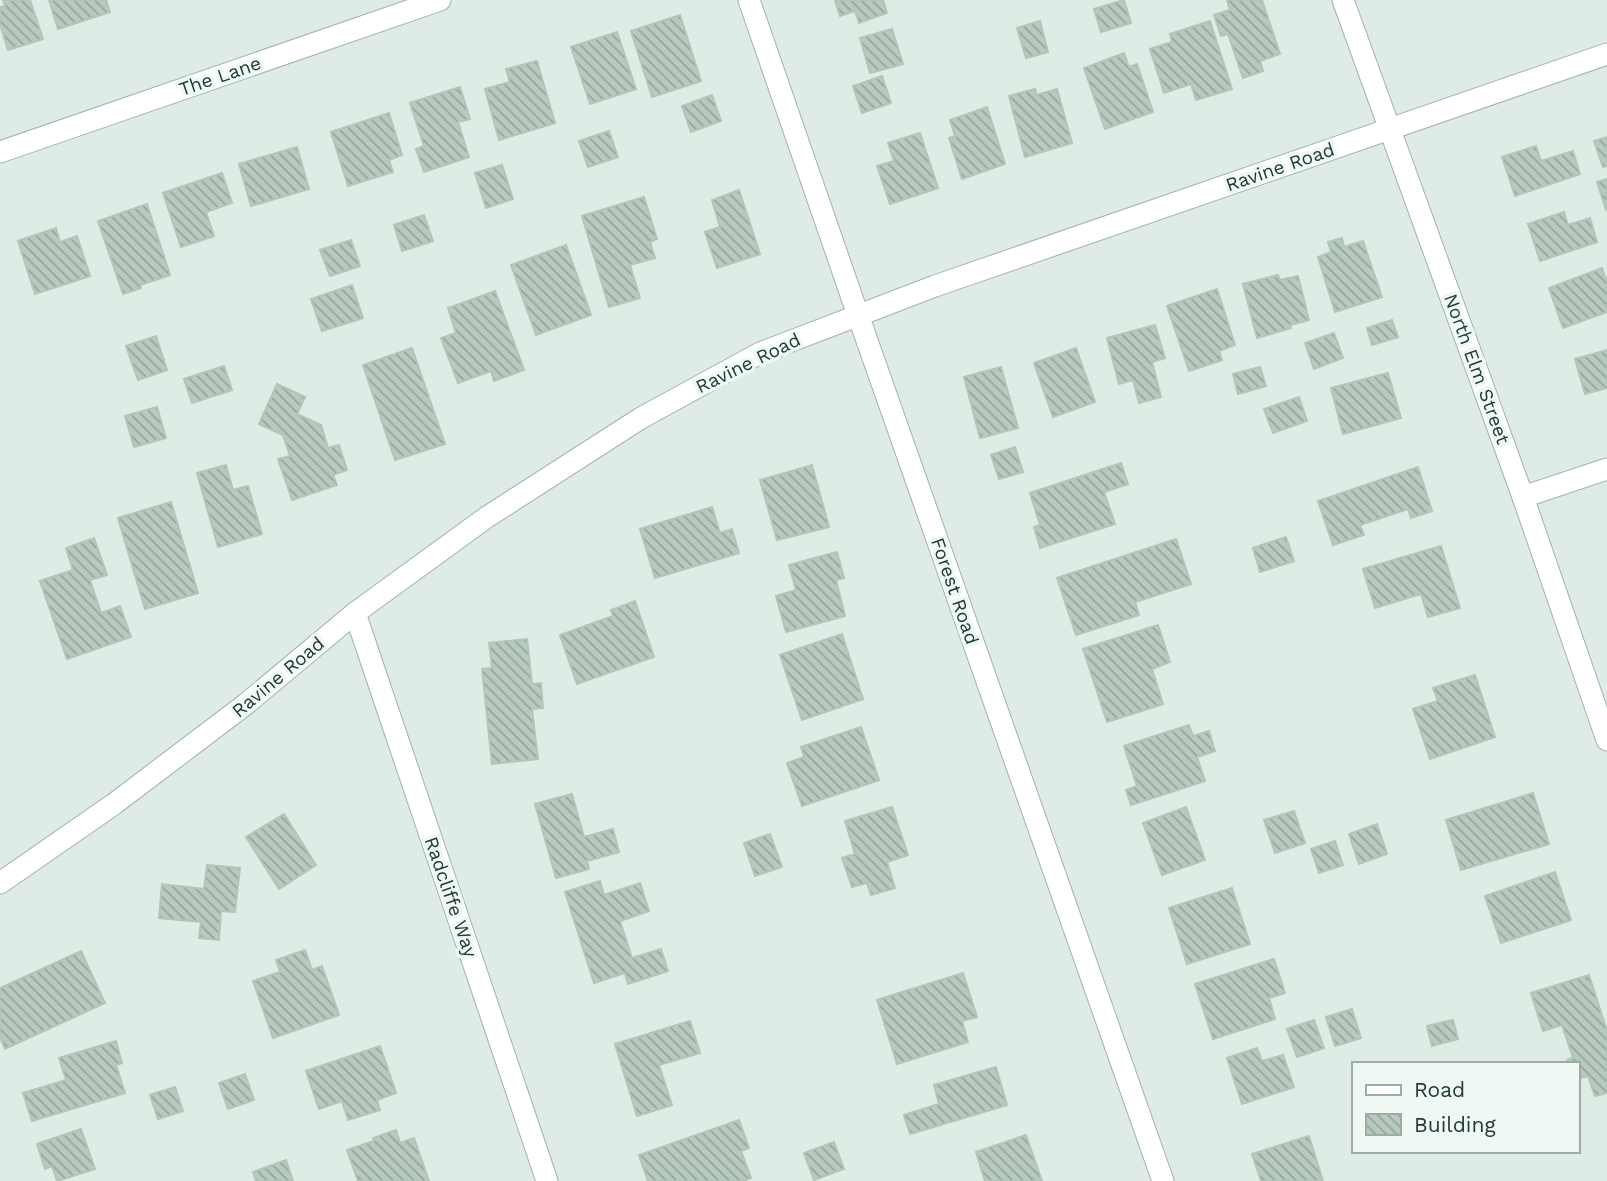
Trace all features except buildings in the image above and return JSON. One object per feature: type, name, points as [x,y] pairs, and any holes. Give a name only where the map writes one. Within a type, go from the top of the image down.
[{"type":"street","name":"Forest Road","points":[[749,0],[1163,1181]]},
{"type":"street","name":"North Elm Street","points":[[1343,0],[1607,740]]},
{"type":"street","name":"The Lane","points":[[0,152],[434,1]]},
{"type":"street","name":"Ravine Road","points":[[0,883],[114,804],[224,721],[355,612],[486,517],[641,418],[760,353],[947,281],[1607,54]]},
{"type":"street","points":[[1522,497],[1607,470]]},
{"type":"street","name":"Radcliffe Way","points":[[355,612],[547,1181]]}]
